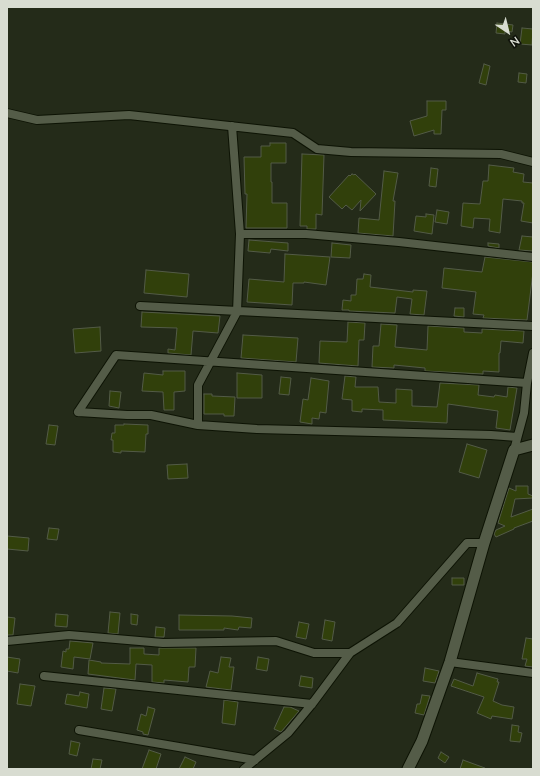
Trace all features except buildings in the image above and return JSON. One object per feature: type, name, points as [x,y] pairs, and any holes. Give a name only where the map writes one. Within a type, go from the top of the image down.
[{"type":"street","points":[[7,113],[37,120],[129,115],[294,133],[317,149],[351,152],[501,154],[533,162]]},
{"type":"street","points":[[198,425],[198,385],[237,312],[240,234],[232,126]]},
{"type":"street","points":[[240,234],[306,234],[399,242],[533,257]]},
{"type":"street","points":[[140,306],[533,326]]},
{"type":"street","points":[[408,769],[422,741],[450,662],[484,543],[518,437],[524,413],[527,383],[533,353]]},
{"type":"street","points":[[518,437],[265,429],[198,425],[151,415],[78,412],[116,355],[527,383]]},
{"type":"street","points":[[514,450],[533,445]]},
{"type":"street","points":[[244,769],[288,734],[350,653],[397,623],[467,543],[484,543]]},
{"type":"street","points":[[7,641],[69,634],[162,643],[276,641],[314,653],[350,653]]},
{"type":"street","points":[[450,662],[533,673]]},
{"type":"street","points":[[44,676],[312,704]]},
{"type":"street","points":[[79,730],[255,760]]}]
